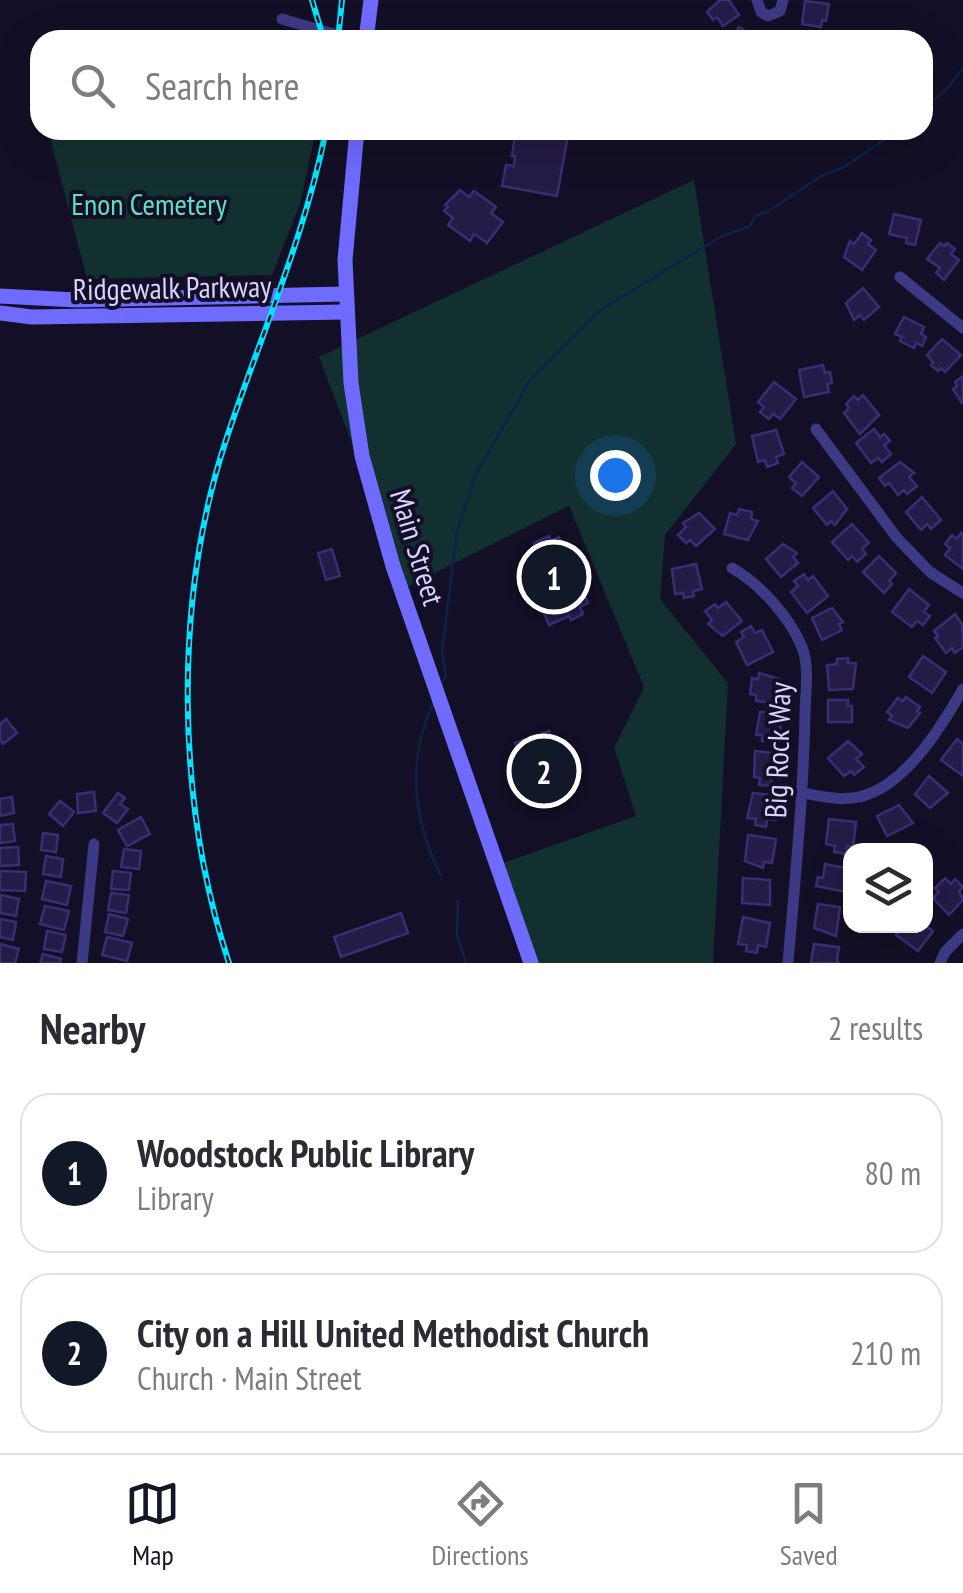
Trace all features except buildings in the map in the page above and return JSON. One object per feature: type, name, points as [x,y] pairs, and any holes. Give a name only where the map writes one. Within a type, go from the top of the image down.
[{"type":"main road","points":[[368,30],[372,0]]},
{"type":"main road","name":"Main Street","points":[[356,140],[346,225],[345,294],[356,418],[377,512],[531,963]]},
{"type":"main road","name":"Ridgewalk Parkway","points":[[0,296],[76,300],[345,294]]},
{"type":"main road","name":"Ridgewalk Parkway","points":[[0,314],[48,317],[346,312]]},
{"type":"street","points":[[758,0],[761,12],[768,16],[780,11],[783,0]]},
{"type":"street","points":[[282,19],[320,30]]},
{"type":"street","points":[[900,277],[963,328]]},
{"type":"street","points":[[816,429],[897,538],[930,572],[963,593]]},
{"type":"street","name":"Big Rock Way","points":[[732,568],[754,580],[803,649],[803,793],[788,963]]},
{"type":"street","points":[[803,793],[839,799],[868,794],[891,781],[915,757],[963,690]]},
{"type":"street","points":[[82,963],[94,844]]},
{"type":"street","points":[[940,963],[963,934]]},
{"type":"green space","name":"Enon Cemetery","points":[[51,140],[314,140],[300,204],[272,275],[87,279]]},
{"type":"green space","points":[[694,180],[736,444],[665,535],[660,599],[728,683],[713,963],[535,963],[500,864],[636,816],[614,748],[644,687],[569,506],[407,587],[319,357]]},
{"type":"waterway","points":[[933,101],[963,68]]},
{"type":"waterway","points":[[442,683],[446,676],[442,652],[457,532],[475,476],[530,380],[599,311],[722,236],[750,226],[755,216],[769,211],[819,177],[846,166],[884,140]]},
{"type":"waterway","points":[[433,703],[419,747],[416,791],[424,834],[441,876]]},
{"type":"waterway","points":[[458,901],[457,935],[466,963]]},
{"type":"railway","points":[[312,0],[321,30]]},
{"type":"railway","points":[[339,30],[342,0]]},
{"type":"railway","points":[[229,963],[211,901],[191,769],[190,634],[197,567],[226,440],[294,248],[324,140]]},
{"type":"place","name":"Woodstock Public Library","points":[[554,577]]},
{"type":"place","name":"City on a Hill United Methodist Church","points":[[544,771]]}]
